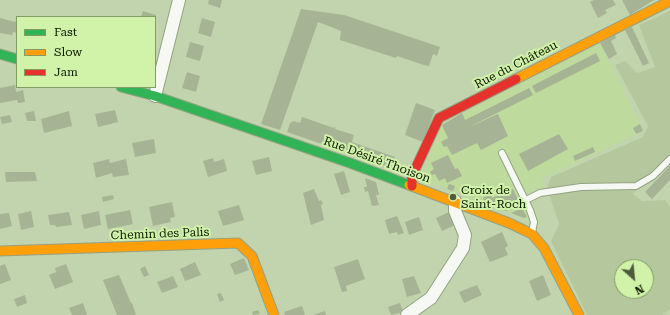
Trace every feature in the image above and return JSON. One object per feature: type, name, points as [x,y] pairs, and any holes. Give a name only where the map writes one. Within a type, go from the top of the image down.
[{"type":"street","points":[[155,96],[179,0]]},
{"type":"street","name":"Rue du Château","points":[[412,186],[412,176],[439,118],[670,1]]},
{"type":"street","points":[[0,54],[16,59]]},
{"type":"street","name":"Rue Désiré Thoison","points":[[125,88],[155,96],[455,201],[488,213],[532,234],[544,248],[579,315]]},
{"type":"street","points":[[407,315],[431,298],[463,248],[464,235],[455,211],[455,201]]},
{"type":"street","name":"Chemin des Palis","points":[[0,251],[238,243],[252,256],[274,315]]},
{"type":"lane","points":[[502,153],[526,200],[534,222],[532,234]]},
{"type":"lane","points":[[526,200],[540,193],[580,187],[636,186],[653,176],[670,159]]},
{"type":"shaded area","points":[[670,11],[670,155],[633,194],[642,201],[665,200],[670,207],[670,309],[662,315],[587,315],[551,241],[559,224],[547,188],[551,177],[643,137],[648,126],[615,65],[625,61],[637,73],[655,67],[639,25]]},
{"type":"shaded area","points":[[600,43],[643,131],[541,179],[545,186],[529,192],[542,225],[421,179],[442,123]]},
{"type":"building","points":[[209,0],[222,0],[220,8],[208,4]]},
{"type":"building","points":[[594,0],[613,0],[616,5],[605,10],[607,13],[598,18],[590,2]]},
{"type":"building","points":[[622,0],[654,0],[630,15]]},
{"type":"building","points":[[301,9],[344,15],[440,47],[437,56],[433,54],[429,66],[427,66],[397,56],[396,58],[340,40],[341,31],[318,22],[280,130],[261,124]]},
{"type":"building","points":[[143,11],[156,15],[156,16],[141,16]]},
{"type":"building","points":[[0,18],[15,22],[16,20],[16,33],[13,32],[12,35],[0,33]]},
{"type":"building","points":[[202,18],[215,22],[211,37],[198,33]]},
{"type":"building","points":[[632,27],[649,63],[643,66],[625,30]]},
{"type":"building","points":[[615,35],[616,38],[611,41],[617,54],[609,59],[600,43]]},
{"type":"building","points":[[190,42],[204,46],[200,61],[186,57]]},
{"type":"building","points":[[596,53],[600,61],[536,93],[532,86]]},
{"type":"building","points":[[187,72],[200,76],[196,92],[182,88]]},
{"type":"building","points":[[15,85],[16,92],[23,90],[25,102],[18,103],[17,100],[0,103],[0,88]]},
{"type":"building","points":[[529,88],[533,95],[469,127],[498,114],[508,136],[481,150],[477,143],[452,155],[447,146],[444,147],[441,142],[448,138],[442,125],[462,113],[465,120]]},
{"type":"building","points":[[416,103],[435,110],[423,142],[405,135]]},
{"type":"building","points":[[115,110],[118,122],[98,127],[95,114]]},
{"type":"building","points":[[34,111],[36,121],[27,121],[25,113]]},
{"type":"building","points":[[69,111],[72,126],[44,133],[41,119]]},
{"type":"building","points":[[10,115],[12,122],[2,124],[0,117]]},
{"type":"building","points":[[302,117],[334,128],[336,127],[335,129],[354,135],[352,142],[395,157],[391,168],[287,132],[290,123],[294,121],[300,123]]},
{"type":"building","points":[[640,124],[643,131],[636,134],[633,128]]},
{"type":"building","points":[[559,134],[568,149],[528,171],[519,154]]},
{"type":"building","points":[[154,139],[156,153],[135,157],[132,143]]},
{"type":"building","points":[[593,147],[595,152],[575,161],[573,156]]},
{"type":"building","points":[[448,155],[455,169],[458,168],[462,176],[447,183],[445,178],[439,181],[435,174],[432,175],[430,172],[434,169],[431,163]]},
{"type":"building","points":[[269,157],[272,171],[256,175],[252,161]]},
{"type":"building","points":[[213,158],[214,162],[224,159],[227,171],[208,177],[203,161]]},
{"type":"building","points":[[109,159],[110,163],[126,159],[129,175],[113,177],[112,173],[96,178],[93,163]]},
{"type":"building","points":[[670,166],[670,180],[652,199],[645,192]]},
{"type":"building","points":[[344,171],[350,192],[341,195],[334,174]]},
{"type":"building","points":[[5,172],[35,172],[37,181],[6,182]]},
{"type":"building","points":[[365,178],[376,182],[379,195],[376,195],[379,205],[372,206],[368,191],[365,192],[364,187],[367,187]]},
{"type":"building","points":[[449,184],[455,186],[453,191],[447,189]]},
{"type":"building","points":[[464,184],[478,189],[475,195],[462,190]]},
{"type":"building","points":[[314,189],[319,201],[321,200],[323,204],[321,205],[324,220],[311,225],[303,193]]},
{"type":"building","points":[[513,189],[520,204],[506,211],[482,202],[484,201],[483,198],[491,194],[492,198]]},
{"type":"building","points":[[113,195],[114,199],[103,202],[102,197]]},
{"type":"building","points":[[172,202],[175,217],[170,218],[171,222],[153,226],[149,207]]},
{"type":"building","points":[[239,205],[244,220],[223,226],[218,211]]},
{"type":"building","points":[[522,208],[527,217],[524,218],[511,213]]},
{"type":"building","points":[[130,210],[133,224],[108,229],[105,215]]},
{"type":"building","points":[[31,211],[34,227],[21,230],[18,214]]},
{"type":"building","points":[[99,211],[101,225],[84,229],[81,215]]},
{"type":"building","points":[[69,212],[72,225],[56,227],[55,225],[50,225],[48,215]]},
{"type":"building","points":[[449,212],[455,225],[442,231],[436,218]]},
{"type":"building","points":[[9,213],[12,226],[0,229],[0,214]]},
{"type":"building","points":[[397,216],[404,233],[398,235],[397,232],[389,234],[385,220]]},
{"type":"building","points":[[419,217],[423,230],[409,235],[405,222]]},
{"type":"building","points":[[502,232],[508,246],[505,248],[508,255],[490,262],[481,242]]},
{"type":"building","points":[[244,258],[249,270],[235,275],[230,264]]},
{"type":"building","points":[[358,259],[365,279],[346,286],[347,291],[342,292],[334,267]]},
{"type":"building","points":[[195,262],[201,275],[185,281],[180,269]]},
{"type":"building","points":[[5,264],[11,280],[0,284],[0,266]]},
{"type":"building","points":[[66,264],[73,282],[55,289],[49,275],[56,272],[55,268]]},
{"type":"building","points":[[145,266],[149,275],[144,277],[140,269]]},
{"type":"building","points":[[119,275],[136,315],[117,315],[103,280]]},
{"type":"building","points":[[543,275],[551,295],[537,301],[529,281]]},
{"type":"building","points":[[173,276],[178,287],[162,293],[157,282]]},
{"type":"building","points":[[414,276],[421,293],[407,297],[402,279]]},
{"type":"building","points":[[477,285],[482,295],[464,303],[459,292]]},
{"type":"building","points":[[221,293],[224,300],[220,302],[217,294]]},
{"type":"building","points":[[25,295],[27,303],[17,307],[14,299]]},
{"type":"building","points":[[83,303],[87,315],[72,315],[69,308]]},
{"type":"building","points":[[400,303],[403,312],[391,315],[388,307]]},
{"type":"building","points":[[302,306],[305,315],[285,315],[284,312]]},
{"type":"building","points":[[258,310],[260,314],[253,315],[252,312]]},
{"type":"building","points":[[325,311],[326,315],[313,315]]},
{"type":"traffic: fast","points":[[0,54],[16,59]]},
{"type":"traffic: fast","points":[[125,88],[155,96],[350,163],[409,185]]},
{"type":"traffic: slow","points":[[516,79],[670,1]]},
{"type":"traffic: slow","points":[[409,185],[509,223],[532,234],[544,248],[579,315]]},
{"type":"traffic: slow","points":[[0,251],[238,243],[252,256],[274,315]]},
{"type":"traffic: jam","points":[[412,186],[412,176],[439,118],[516,79]]},
{"type":"place","name":"Croix de Saint-Roch","points":[[453,197]]}]
